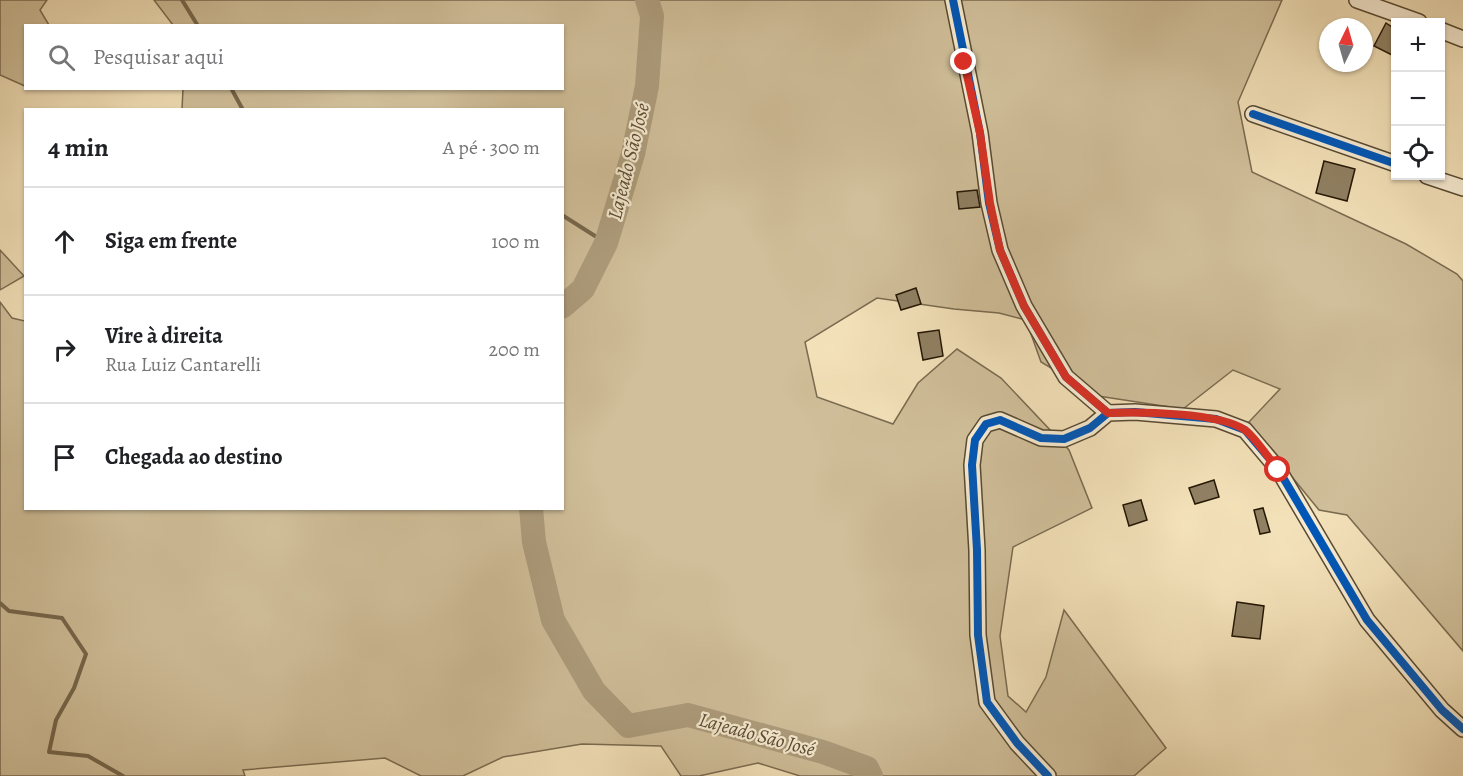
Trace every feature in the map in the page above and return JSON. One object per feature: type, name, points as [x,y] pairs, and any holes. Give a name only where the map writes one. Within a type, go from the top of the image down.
[{"type":"street","points":[[953,0],[980,133],[990,203],[1000,250],[1024,306],[1066,377],[1108,413]]},
{"type":"street","points":[[1357,0],[1408,18]]},
{"type":"street","points":[[1445,32],[1463,39]]},
{"type":"street","points":[[1252,114],[1391,163]]},
{"type":"street","points":[[1439,180],[1463,188]]},
{"type":"street","points":[[1048,776],[1017,743],[987,702],[978,635],[972,465],[975,440],[986,424],[1000,420],[1041,438],[1064,440],[1090,428],[1108,413],[1135,412],[1216,419],[1245,430],[1278,470],[1367,620],[1442,710],[1463,729]]},
{"type":"shaded area","points":[[0,0],[47,0],[40,10],[48,24],[24,24],[24,86],[0,75]]},
{"type":"shaded area","points":[[154,0],[1282,0],[1238,102],[1252,172],[1406,244],[1457,274],[1463,281],[1463,651],[1347,515],[1319,510],[1248,423],[1280,389],[1233,370],[1183,409],[1098,396],[1041,362],[1026,320],[999,313],[877,298],[805,342],[817,397],[893,424],[918,383],[957,349],[1001,378],[1069,450],[1092,508],[1013,547],[1000,636],[1008,696],[1026,712],[1046,677],[1064,610],[1166,748],[1134,776],[800,776],[758,763],[699,776],[681,776],[661,746],[582,744],[503,757],[463,776],[421,776],[385,758],[243,770],[245,776],[0,776],[0,302],[12,318],[24,321],[24,510],[564,510],[564,108],[182,108],[183,90],[564,90],[564,24],[172,24]]},
{"type":"shaded area","points":[[0,250],[24,276],[0,290]]},
{"type":"building","points":[[1386,23],[1391,26],[1391,54],[1374,46]]},
{"type":"building","points":[[1324,161],[1355,169],[1347,201],[1316,193]]},
{"type":"building","points":[[977,190],[980,207],[959,209],[957,192]]},
{"type":"building","points":[[916,288],[921,304],[901,310],[896,295]]},
{"type":"building","points":[[939,330],[943,356],[923,360],[918,333]]},
{"type":"building","points":[[1214,480],[1219,497],[1195,504],[1189,488]]},
{"type":"building","points":[[1141,500],[1147,520],[1129,526],[1123,505]]},
{"type":"building","points":[[1263,508],[1270,532],[1260,534],[1254,510]]},
{"type":"building","points":[[1237,602],[1264,606],[1260,639],[1232,636]]},
{"type":"waterway","points":[[182,0],[197,24]]},
{"type":"waterway","name":"Lajeado São José","points":[[564,305],[583,289],[606,243],[633,154],[647,86],[652,16],[647,0]]},
{"type":"waterway","points":[[232,90],[242,108]]},
{"type":"waterway","points":[[564,216],[606,243]]},
{"type":"waterway","name":"Lajeado São José","points":[[531,510],[534,542],[553,620],[594,691],[628,726],[688,715],[823,752],[867,768],[871,776]]},
{"type":"waterway","points":[[0,603],[9,611],[62,618],[86,654],[74,688],[56,720],[49,752],[88,756],[123,776]]},
{"type":"cycle path","points":[[953,0],[980,133],[989,203],[1000,250],[1024,306],[1066,377],[1108,413]]},
{"type":"cycle path","points":[[1253,114],[1391,162]]},
{"type":"cycle path","points":[[1048,776],[1017,743],[987,702],[978,635],[977,550],[972,465],[975,440],[986,424],[1000,420],[1041,438],[1064,439],[1090,428],[1108,413],[1135,412],[1216,419],[1245,430],[1278,469],[1367,620],[1442,710],[1463,729]]},
{"type":"route","points":[[964,62],[980,133],[990,203],[1000,250],[1024,306],[1066,377],[1108,413],[1135,412],[1216,419],[1245,430],[1278,470]]}]
